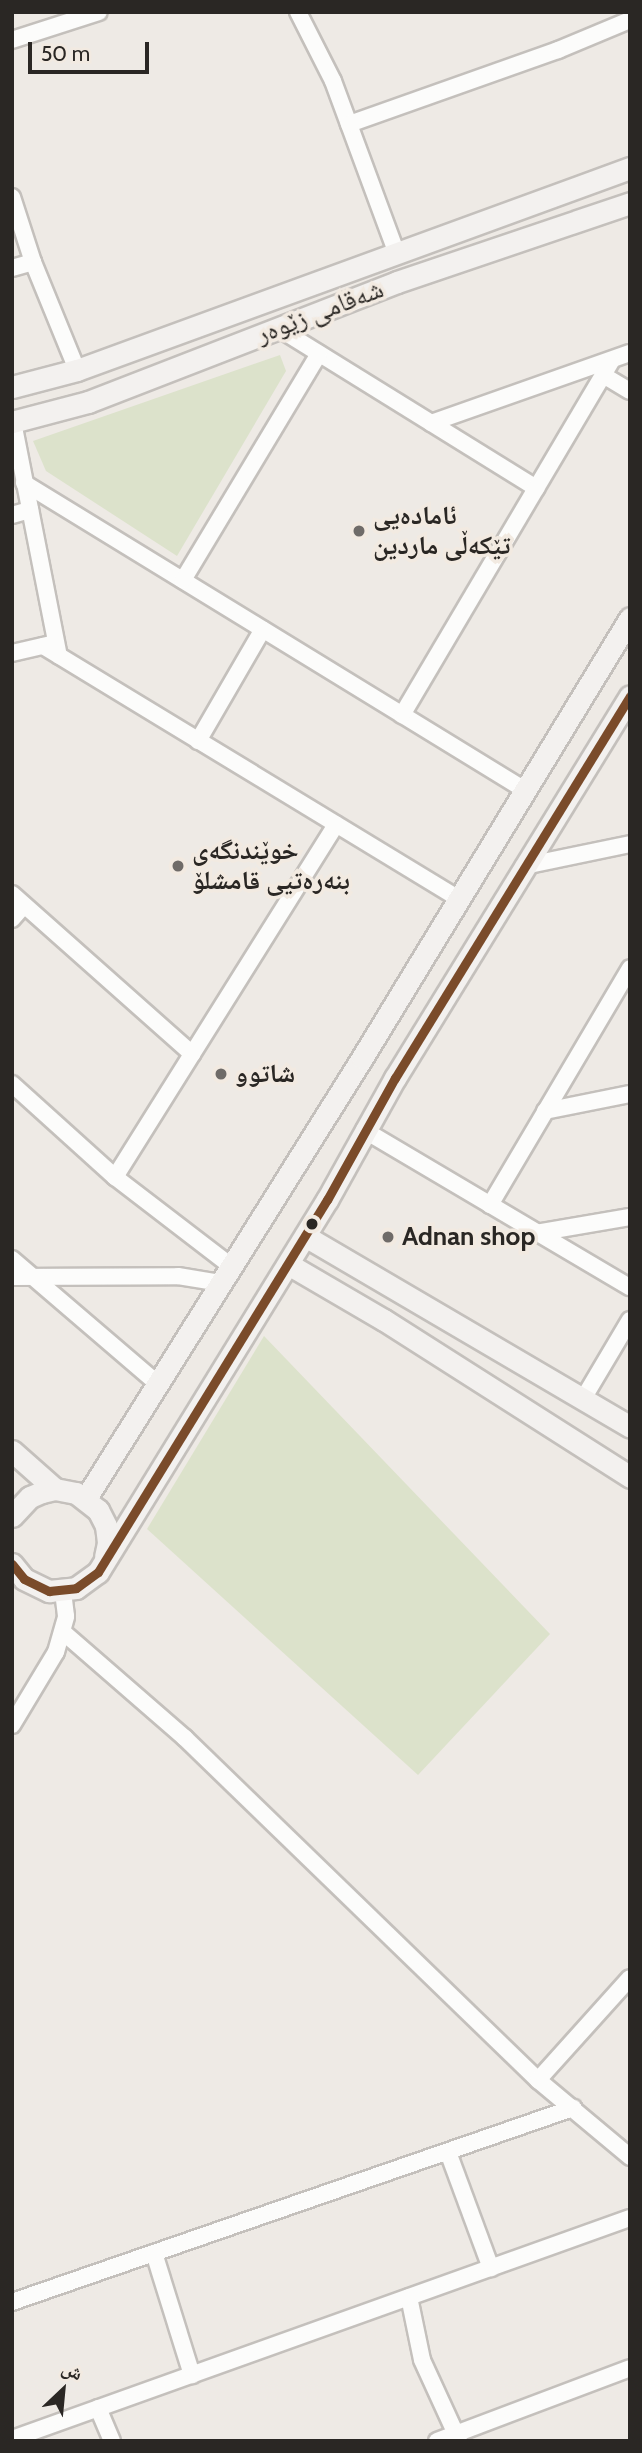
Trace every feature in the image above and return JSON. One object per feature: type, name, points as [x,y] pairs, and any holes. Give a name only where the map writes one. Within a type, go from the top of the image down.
[{"type":"street","points":[[12,40],[99,12]]},
{"type":"street","points":[[298,12],[334,81],[396,251]]},
{"type":"street","points":[[349,124],[558,50],[629,20],[626,12]]},
{"type":"street","name":"شەقامی زێوەر","points":[[12,387],[77,370],[396,251],[630,168]]},
{"type":"street","points":[[12,197],[33,262],[77,370]]},
{"type":"street","name":"شەقامی زێوەر","points":[[12,422],[88,402],[397,282],[630,203]]},
{"type":"street","points":[[12,268],[33,262]]},
{"type":"street","points":[[278,328],[536,488]]},
{"type":"street","points":[[431,423],[607,368],[630,353]]},
{"type":"street","points":[[183,580],[319,354]]},
{"type":"street","points":[[607,368],[630,391]]},
{"type":"street","points":[[402,715],[607,368]]},
{"type":"street","points":[[12,422],[53,648]]},
{"type":"street","points":[[24,482],[525,790]]},
{"type":"street","points":[[12,515],[30,510]]},
{"type":"street","points":[[86,1498],[362,1058],[630,618]]},
{"type":"street","points":[[198,741],[263,629]]},
{"type":"street","points":[[12,653],[53,648],[198,741],[459,899]]},
{"type":"street","points":[[12,1564],[24,1579],[36,1587],[63,1591],[76,1588],[98,1572],[305,1236],[364,1130],[524,866],[626,708]]},
{"type":"street","points":[[116,1177],[335,825]]},
{"type":"street","points":[[524,866],[630,844]]},
{"type":"street","points":[[12,919],[18,899],[192,1054]]},
{"type":"street","points":[[490,1205],[630,968]]},
{"type":"street","points":[[362,1058],[395,1078]]},
{"type":"street","points":[[12,1084],[226,1275]]},
{"type":"street","points":[[545,1111],[630,1094]]},
{"type":"street","points":[[364,1130],[630,1287]]},
{"type":"street","points":[[536,1233],[630,1217]]},
{"type":"street","points":[[305,1236],[630,1427]]},
{"type":"street","points":[[12,1259],[158,1384]]},
{"type":"street","points":[[288,1264],[384,1320],[630,1477]]},
{"type":"street","points":[[12,1277],[226,1275]]},
{"type":"street","points":[[583,1399],[630,1320]]},
{"type":"street","points":[[12,1451],[55,1489],[86,1498],[98,1510],[108,1532],[105,1560],[98,1572]]},
{"type":"street","points":[[12,1516],[30,1497],[55,1489]]},
{"type":"street","points":[[12,1724],[18,1709],[48,1668],[63,1632],[66,1616],[63,1591]]},
{"type":"street","points":[[63,1632],[185,1738],[538,2080],[628,2152]]},
{"type":"street","points":[[538,2080],[630,1978]]},
{"type":"street","points":[[12,2302],[573,2108]]},
{"type":"street","points":[[448,2152],[491,2268]]},
{"type":"street","points":[[12,2439],[630,2218]]},
{"type":"street","points":[[154,2253],[192,2375]]},
{"type":"street","points":[[409,2297],[422,2360],[458,2437]]},
{"type":"street","points":[[437,2441],[458,2437],[630,2368]]},
{"type":"street","points":[[99,2409],[111,2441]]},
{"type":"green space","points":[[280,355],[286,371],[177,556],[46,471],[33,441]]},
{"type":"green space","points":[[264,1336],[550,1634],[418,1775],[147,1529]]},
{"type":"transit line","points":[[12,1564],[24,1579],[49,1591],[76,1588],[98,1572],[327,1200],[395,1078],[630,696]]},
{"type":"place","name":"ئامادەیی تێکەڵی ماردین","points":[[359,531]]},
{"type":"place","name":"خوێندنگەی بنەرەتیی قامشلۆ","points":[[178,866]]},
{"type":"place","name":"شاتوو","points":[[221,1074]]},
{"type":"place","name":"Adnan shop","points":[[388,1237]]}]
